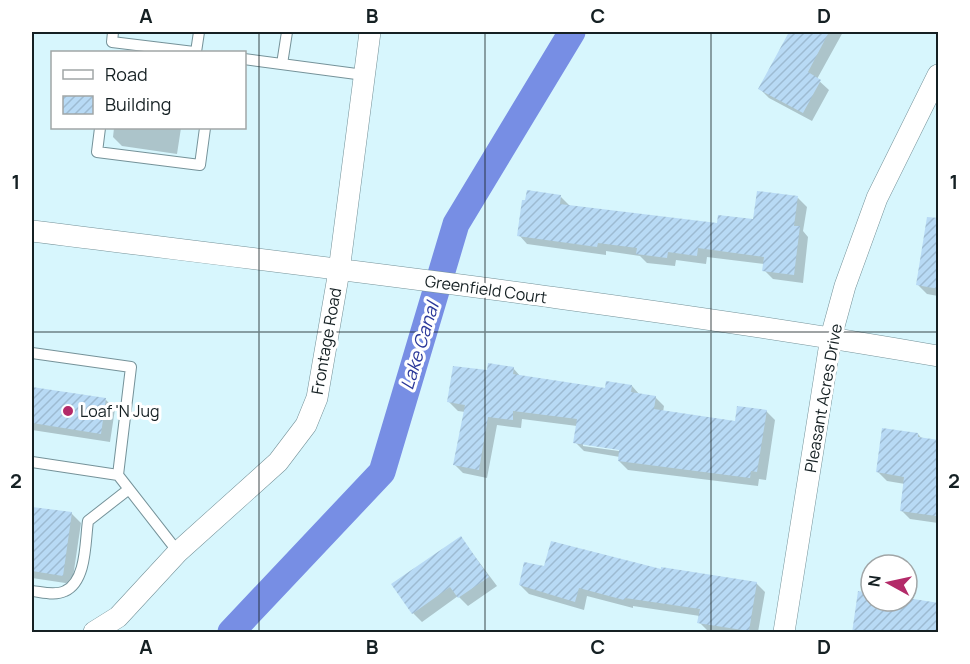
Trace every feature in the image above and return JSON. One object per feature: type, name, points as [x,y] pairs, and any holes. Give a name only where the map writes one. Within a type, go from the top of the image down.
[{"type":"street","name":"Frontage Road","points":[[94,633],[118,618],[178,552],[278,462],[306,424],[317,398],[339,271],[370,32]]},
{"type":"street","name":"Pleasant Acres Drive","points":[[784,633],[831,337],[845,286],[877,198],[939,75]]},
{"type":"street","name":"Greenfield Court","points":[[32,231],[467,286],[831,337],[939,356]]},
{"type":"lane","points":[[195,51],[199,32]]},
{"type":"lane","points":[[282,64],[287,32]]},
{"type":"lane","points":[[112,42],[187,51]]},
{"type":"lane","points":[[246,59],[364,75]]},
{"type":"lane","points":[[100,129],[97,152],[200,165],[205,129]]},
{"type":"lane","points":[[32,352],[131,367],[118,475]]},
{"type":"lane","points":[[32,462],[118,475],[178,552]]},
{"type":"lane","points":[[32,591],[53,594],[65,591],[75,582],[82,568],[88,521],[129,489]]},
{"type":"building","points":[[789,32],[829,32],[808,72],[821,80],[803,113],[758,89]]},
{"type":"building","points":[[527,190],[561,195],[560,204],[717,223],[718,215],[753,219],[757,191],[798,196],[794,226],[800,226],[794,275],[762,271],[764,257],[698,248],[697,256],[668,252],[667,258],[636,254],[637,248],[598,243],[597,247],[517,236],[522,200],[525,200]]},
{"type":"building","points":[[927,217],[939,218],[939,289],[916,285]]},
{"type":"building","points":[[488,363],[514,367],[513,374],[605,388],[606,381],[632,385],[631,392],[656,396],[654,409],[735,421],[737,406],[767,410],[757,472],[751,471],[750,478],[618,461],[619,450],[573,443],[577,419],[513,411],[513,420],[488,417],[479,470],[453,465],[465,405],[447,402],[453,366],[487,370]]},
{"type":"building","name":"Loaf 'N Jug","points":[[32,387],[106,398],[101,434],[32,423]]},
{"type":"building","points":[[882,428],[918,433],[918,437],[939,440],[936,516],[900,511],[904,477],[876,472]]},
{"type":"building","points":[[32,507],[72,512],[63,576],[32,571]]},
{"type":"building","points":[[461,536],[489,577],[458,598],[450,587],[412,614],[391,584]]},
{"type":"building","points":[[551,541],[661,569],[661,567],[757,582],[749,631],[697,623],[700,609],[625,598],[624,600],[579,588],[575,602],[519,585],[524,562],[544,566]]},
{"type":"building","points":[[858,591],[859,613],[919,613],[919,600],[939,603],[939,633],[852,633]]},
{"type":"waterway","name":"Lake Canal","points":[[231,632],[382,472],[456,224],[572,32]]},
{"type":"place","name":"Loaf 'N Jug","points":[[68,411]]}]
